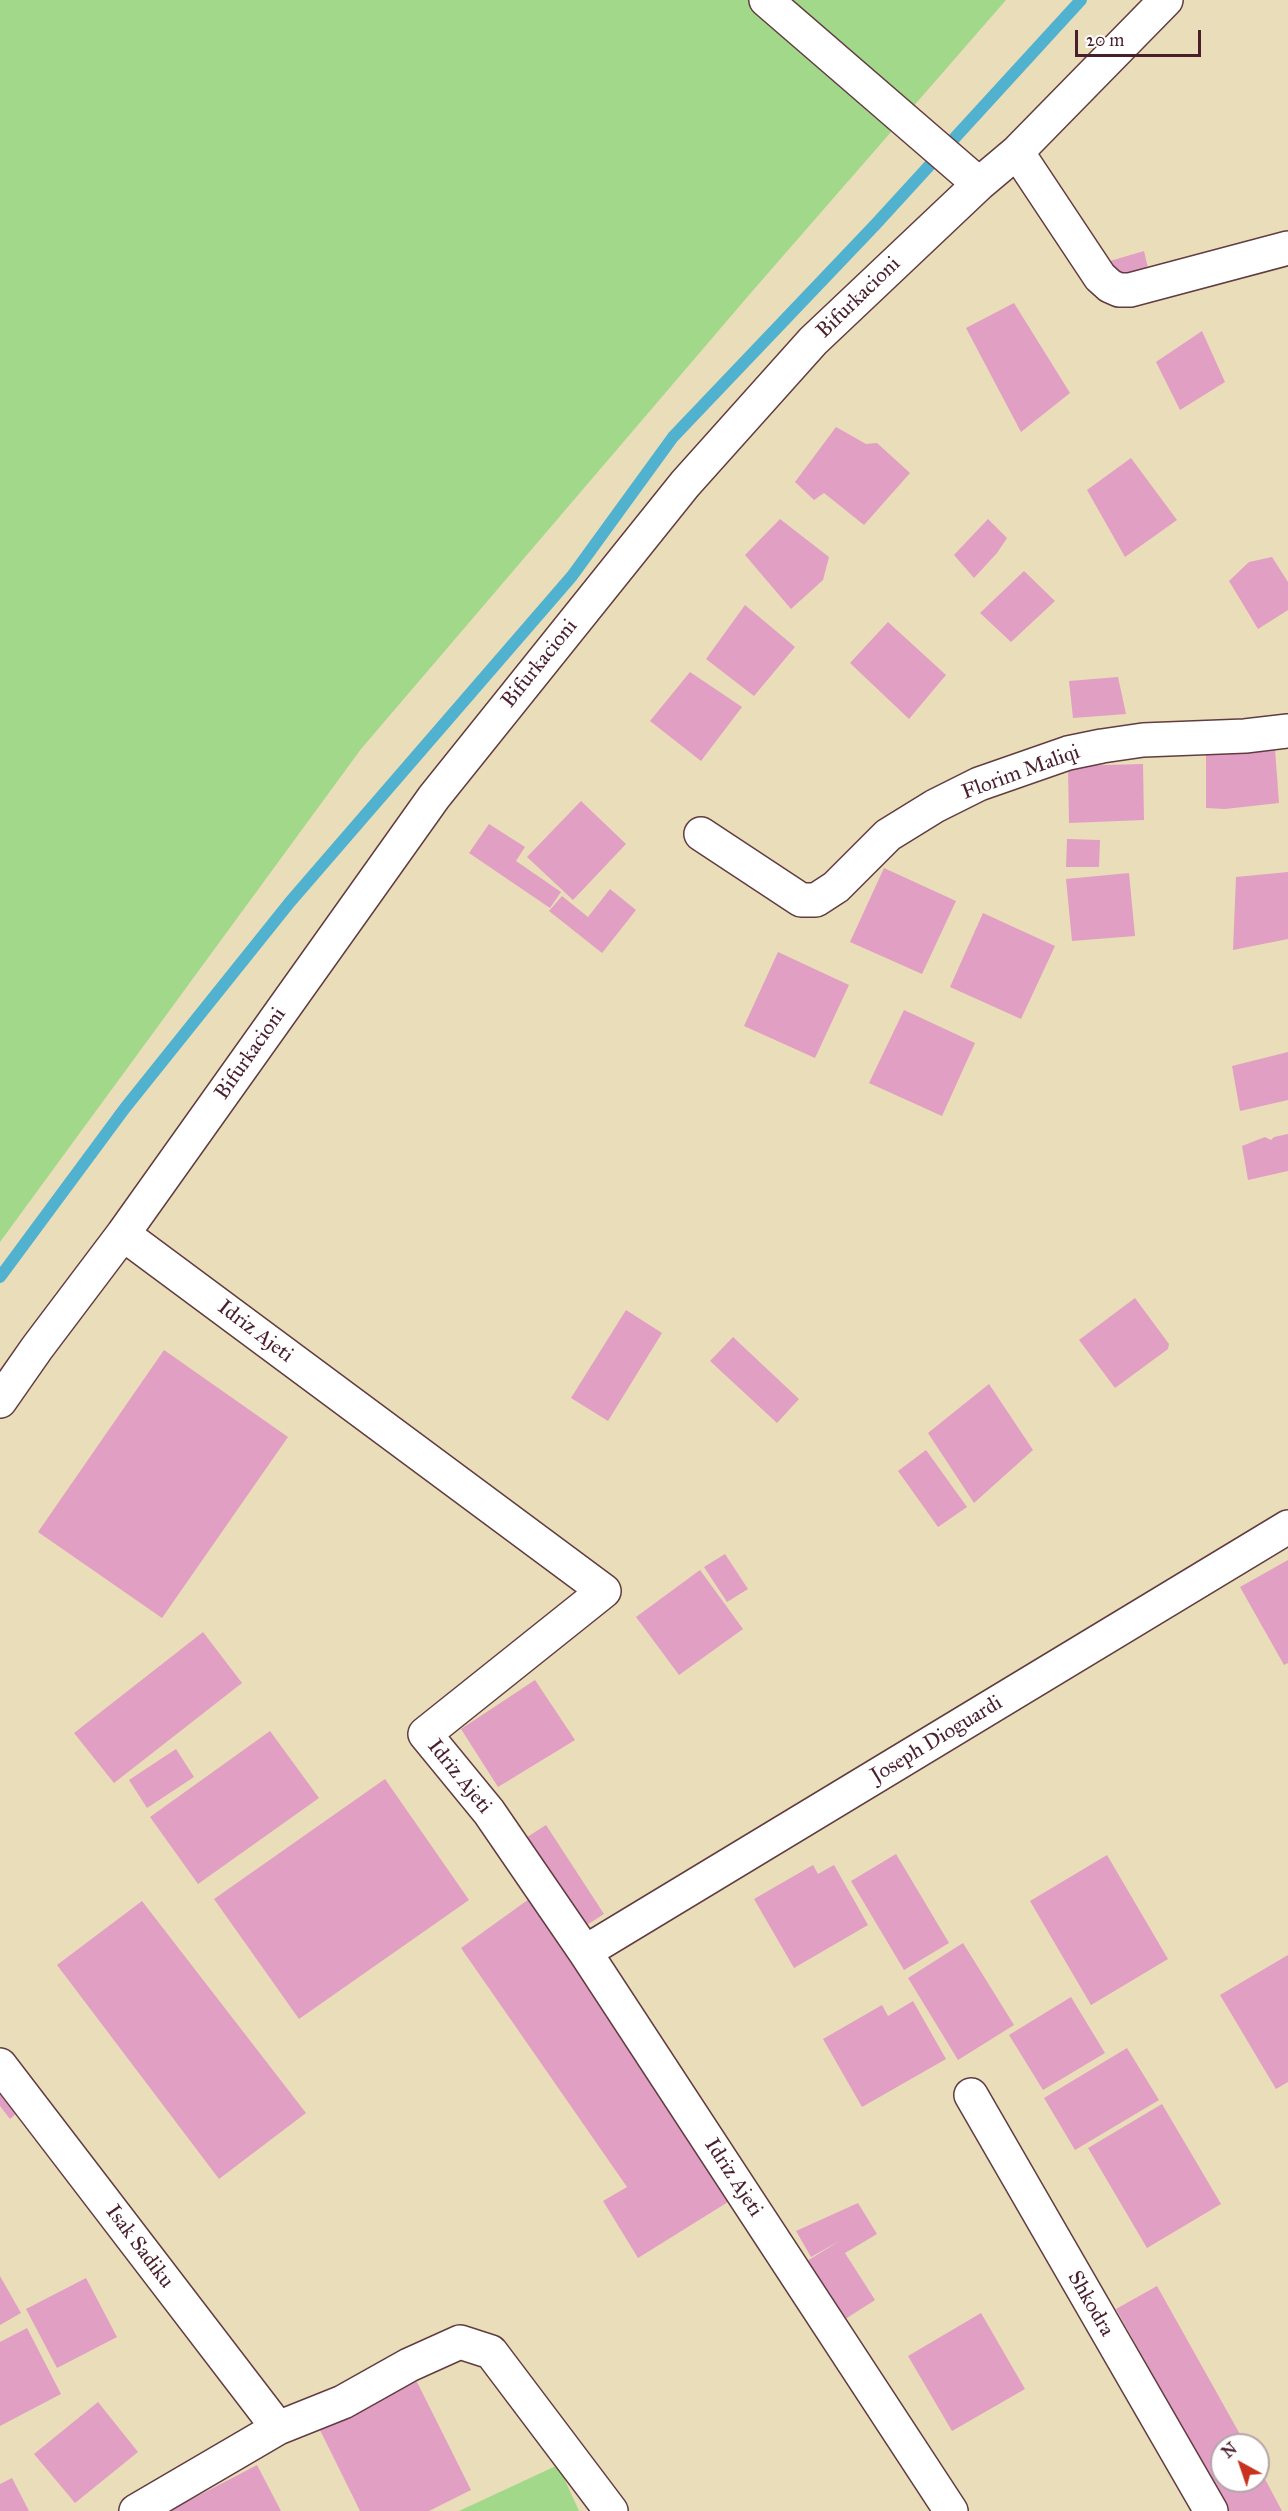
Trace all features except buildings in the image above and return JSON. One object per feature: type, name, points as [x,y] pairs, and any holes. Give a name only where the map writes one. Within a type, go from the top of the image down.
[{"type":"street","points":[[766,0],[924,134],[971,177]]},
{"type":"street","name":"Bifurkacioni","points":[[0,1401],[123,1234],[434,797],[685,484],[813,341],[971,177],[1017,152],[1166,0]]},
{"type":"street","points":[[1017,152],[1100,277],[1119,290],[1130,290],[1288,248]]},
{"type":"street","name":"Florim Maliqi","points":[[701,834],[801,900],[816,900],[836,887],[888,834],[935,806],[979,784],[1068,753],[1102,746],[1143,740],[1245,736],[1288,731]]},
{"type":"street","name":"Idriz Ajeti","points":[[123,1234],[604,1591],[425,1734],[489,1812],[585,1952],[951,2511]]},
{"type":"street","name":"Joseph Dioguardi","points":[[585,1952],[1288,1527]]},
{"type":"street","name":"Isak Sadiku","points":[[0,2065],[278,2428]]},
{"type":"street","name":"Shkodra","points":[[971,2095],[1211,2511]]},
{"type":"street","points":[[136,2511],[278,2428],[343,2402],[409,2365],[460,2342],[492,2352],[611,2511]]},
{"type":"green space","points":[[0,0],[1006,0],[749,295],[361,749],[0,1242]]},
{"type":"green space","points":[[558,2465],[579,2511],[459,2511]]},
{"type":"waterway","points":[[0,1277],[125,1108],[290,902],[572,576],[673,437],[875,225],[1081,0]]}]
